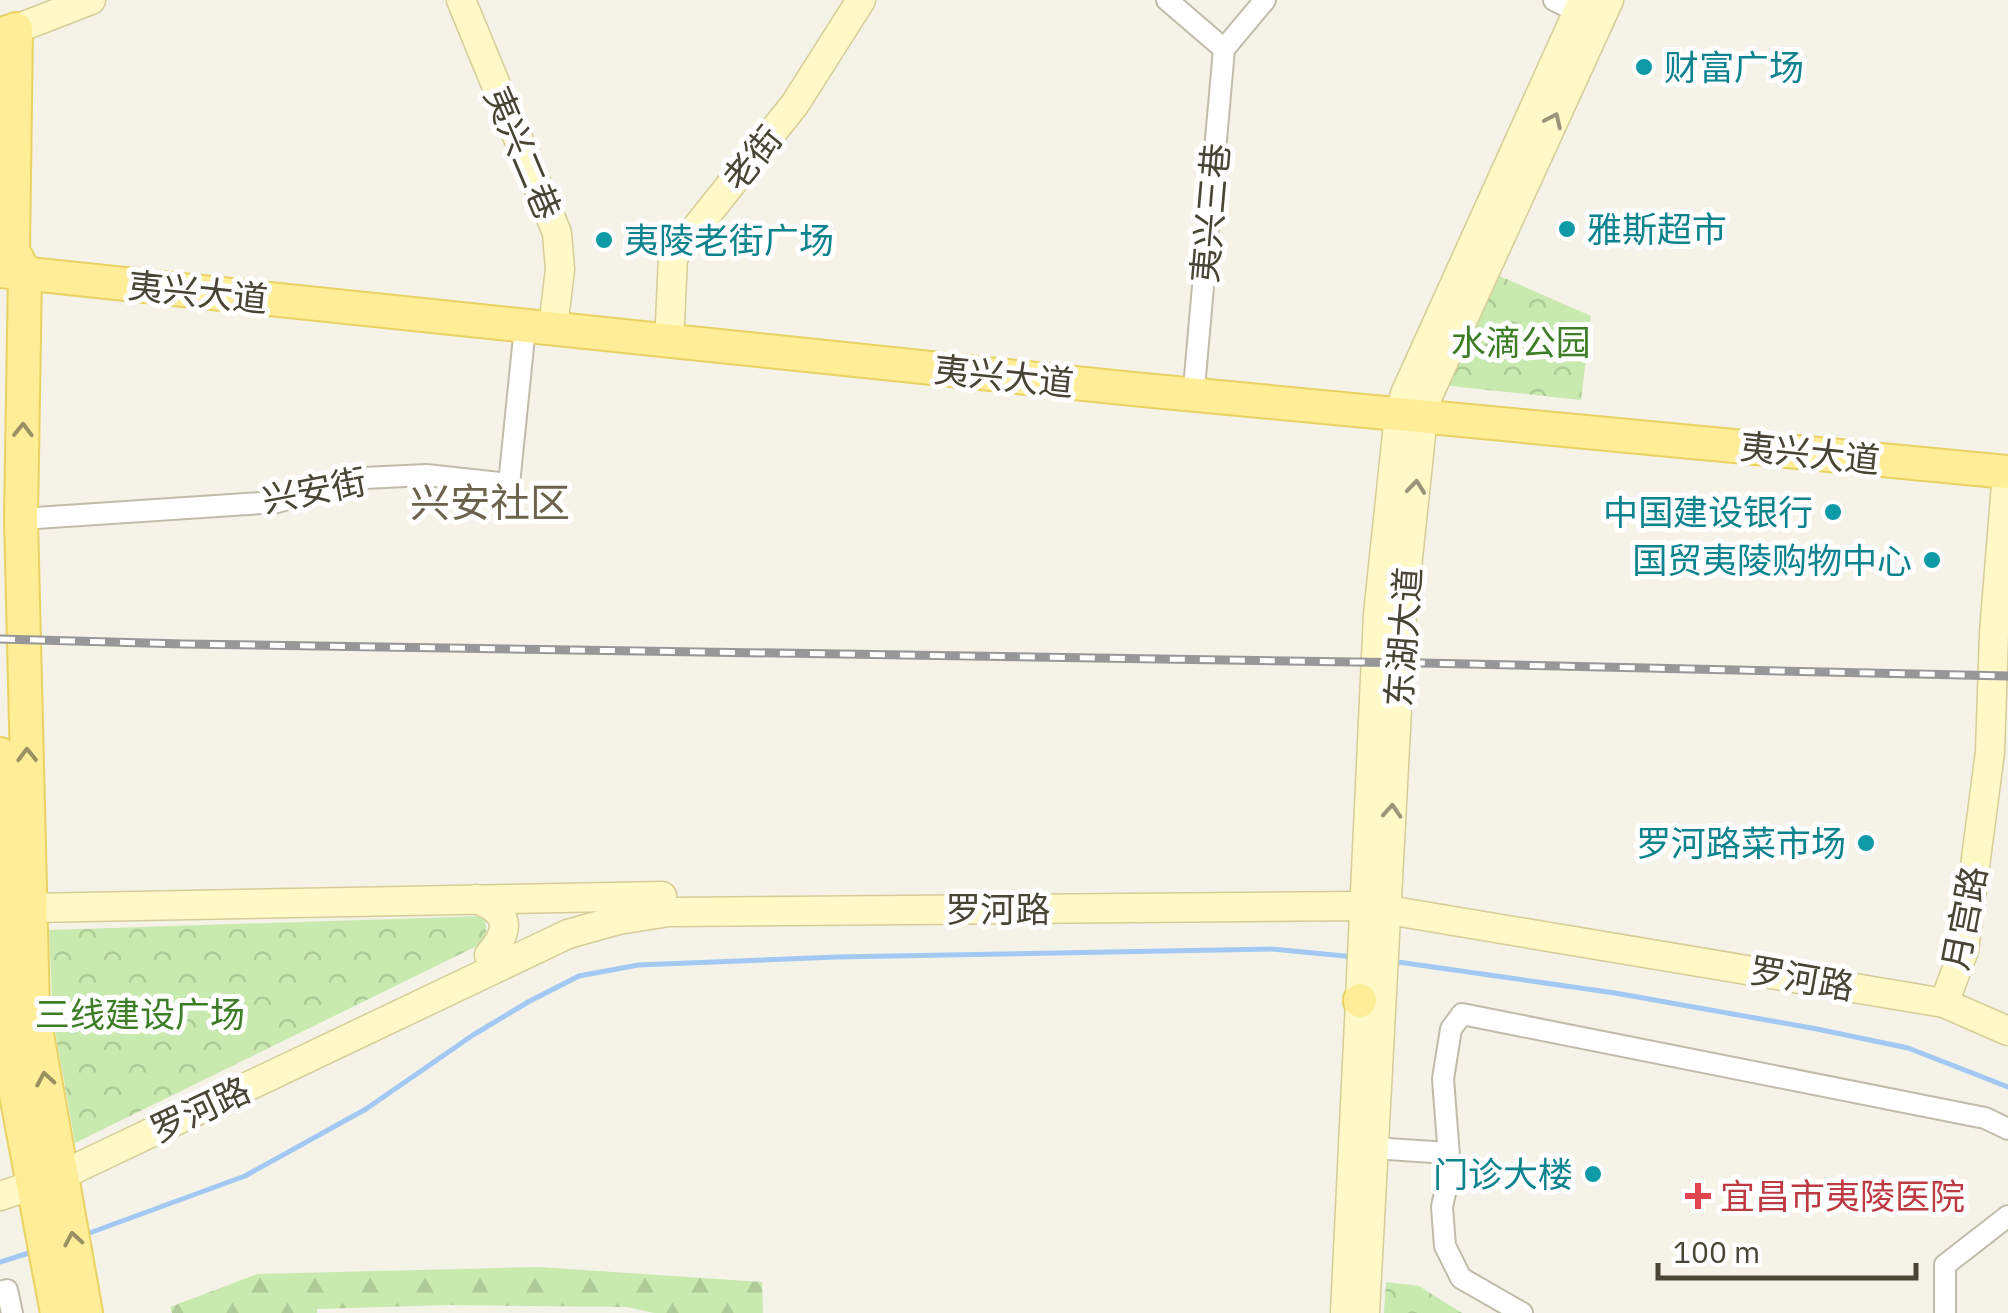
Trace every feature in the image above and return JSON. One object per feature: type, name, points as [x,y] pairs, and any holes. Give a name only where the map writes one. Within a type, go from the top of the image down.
[{"type":"main road","points":[[8,32],[65,0]]},
{"type":"main road","points":[[8,32],[91,0]]},
{"type":"main road","name":"夷兴二巷","points":[[461,0],[557,233],[560,269],[555,311]]},
{"type":"main road","name":"老街","points":[[670,323],[673,257],[795,104],[861,0]]},
{"type":"main road","name":"东湖大道","points":[[1414,405],[1609,0]]},
{"type":"main road","name":"东湖大道","points":[[1345,1313],[1375,900],[1378,614],[1414,405],[1572,4]]},
{"type":"main road","points":[[8,32],[33,1010],[71,1308]]},
{"type":"main road","name":"夷兴大道","points":[[12,265],[555,311],[1195,377],[1414,405]]},
{"type":"main road","name":"夷兴大道","points":[[12,265],[525,328],[1414,405],[2008,466]]},
{"type":"main road","name":"月宫路","points":[[1946,997],[1964,950],[1999,751],[2008,466]]},
{"type":"main road","points":[[0,754],[2,933],[9,1057],[51,1173]]},
{"type":"main road","name":"罗河路","points":[[51,1173],[562,920],[594,909],[662,896]]},
{"type":"main road","name":"罗河路","points":[[30,908],[662,896],[1375,900],[1946,997],[2008,1017]]},
{"type":"main road","points":[[476,899],[491,904],[505,924],[498,945],[489,955]]},
{"type":"main road","name":"罗河路","points":[[0,1196],[568,934],[618,920],[669,912],[1375,900]]},
{"type":"main road","name":"罗河路","points":[[1946,997],[2008,1032]]},
{"type":"main road","name":"东湖大道","points":[[1364,1313],[1372,1148],[1366,1002]]},
{"type":"street","points":[[1167,0],[1224,49],[1265,0]]},
{"type":"street","name":"夷兴三巷","points":[[1195,377],[1224,49]]},
{"type":"street","name":"兴安街","points":[[22,518],[277,502],[364,478],[426,475],[510,484],[525,328]]},
{"type":"street","points":[[1522,1313],[1460,1278],[1445,1246],[1442,1206],[1450,1168],[1443,1079],[1452,1029],[1462,1014],[1968,1114],[2001,1123],[2008,1130]]},
{"type":"street","points":[[1372,1148],[1448,1153]]},
{"type":"street","points":[[1945,1313],[1945,1265],[2008,1216]]},
{"type":"street","points":[[0,1292],[7,1290],[12,1313]]},
{"type":"green space","name":"水滴公园","points":[[1495,274],[1591,316],[1581,400],[1442,385]]},
{"type":"green space","name":"三线建设广场","points":[[485,916],[487,941],[75,1143],[53,1019],[49,930]]},
{"type":"green space","points":[[539,1267],[762,1282],[763,1313],[448,1305],[317,1309],[317,1313],[172,1313],[170,1307],[257,1274]]},
{"type":"green space","points":[[1386,1282],[1419,1286],[1462,1313],[1384,1313]]},
{"type":"waterway","points":[[84,1235],[245,1176],[366,1109],[473,1035],[579,976],[638,965],[836,957],[1272,949],[1355,957]]},
{"type":"waterway","points":[[1391,961],[1615,993],[1817,1029],[1908,1048],[2008,1087]]},
{"type":"waterway","points":[[0,1262],[35,1251]]},
{"type":"railway","points":[[0,639],[2008,676]]},
{"type":"place","name":"财富广场","points":[[1644,67]]},
{"type":"place","name":"雅斯超市","points":[[1567,229]]},
{"type":"place","name":"夷陵老街广场","points":[[604,240]]},
{"type":"place","name":"中国建设银行","points":[[1833,512]]},
{"type":"place","name":"国贸夷陵购物中心","points":[[1932,560]]},
{"type":"place","name":"罗河路菜市场","points":[[1866,843]]},
{"type":"place","name":"门诊大楼","points":[[1593,1174]]},
{"type":"place","name":"宜昌市夷陵医院","points":[[1698,1196]]},
{"type":"district","name":"兴安社区","points":[[490,502]]}]
